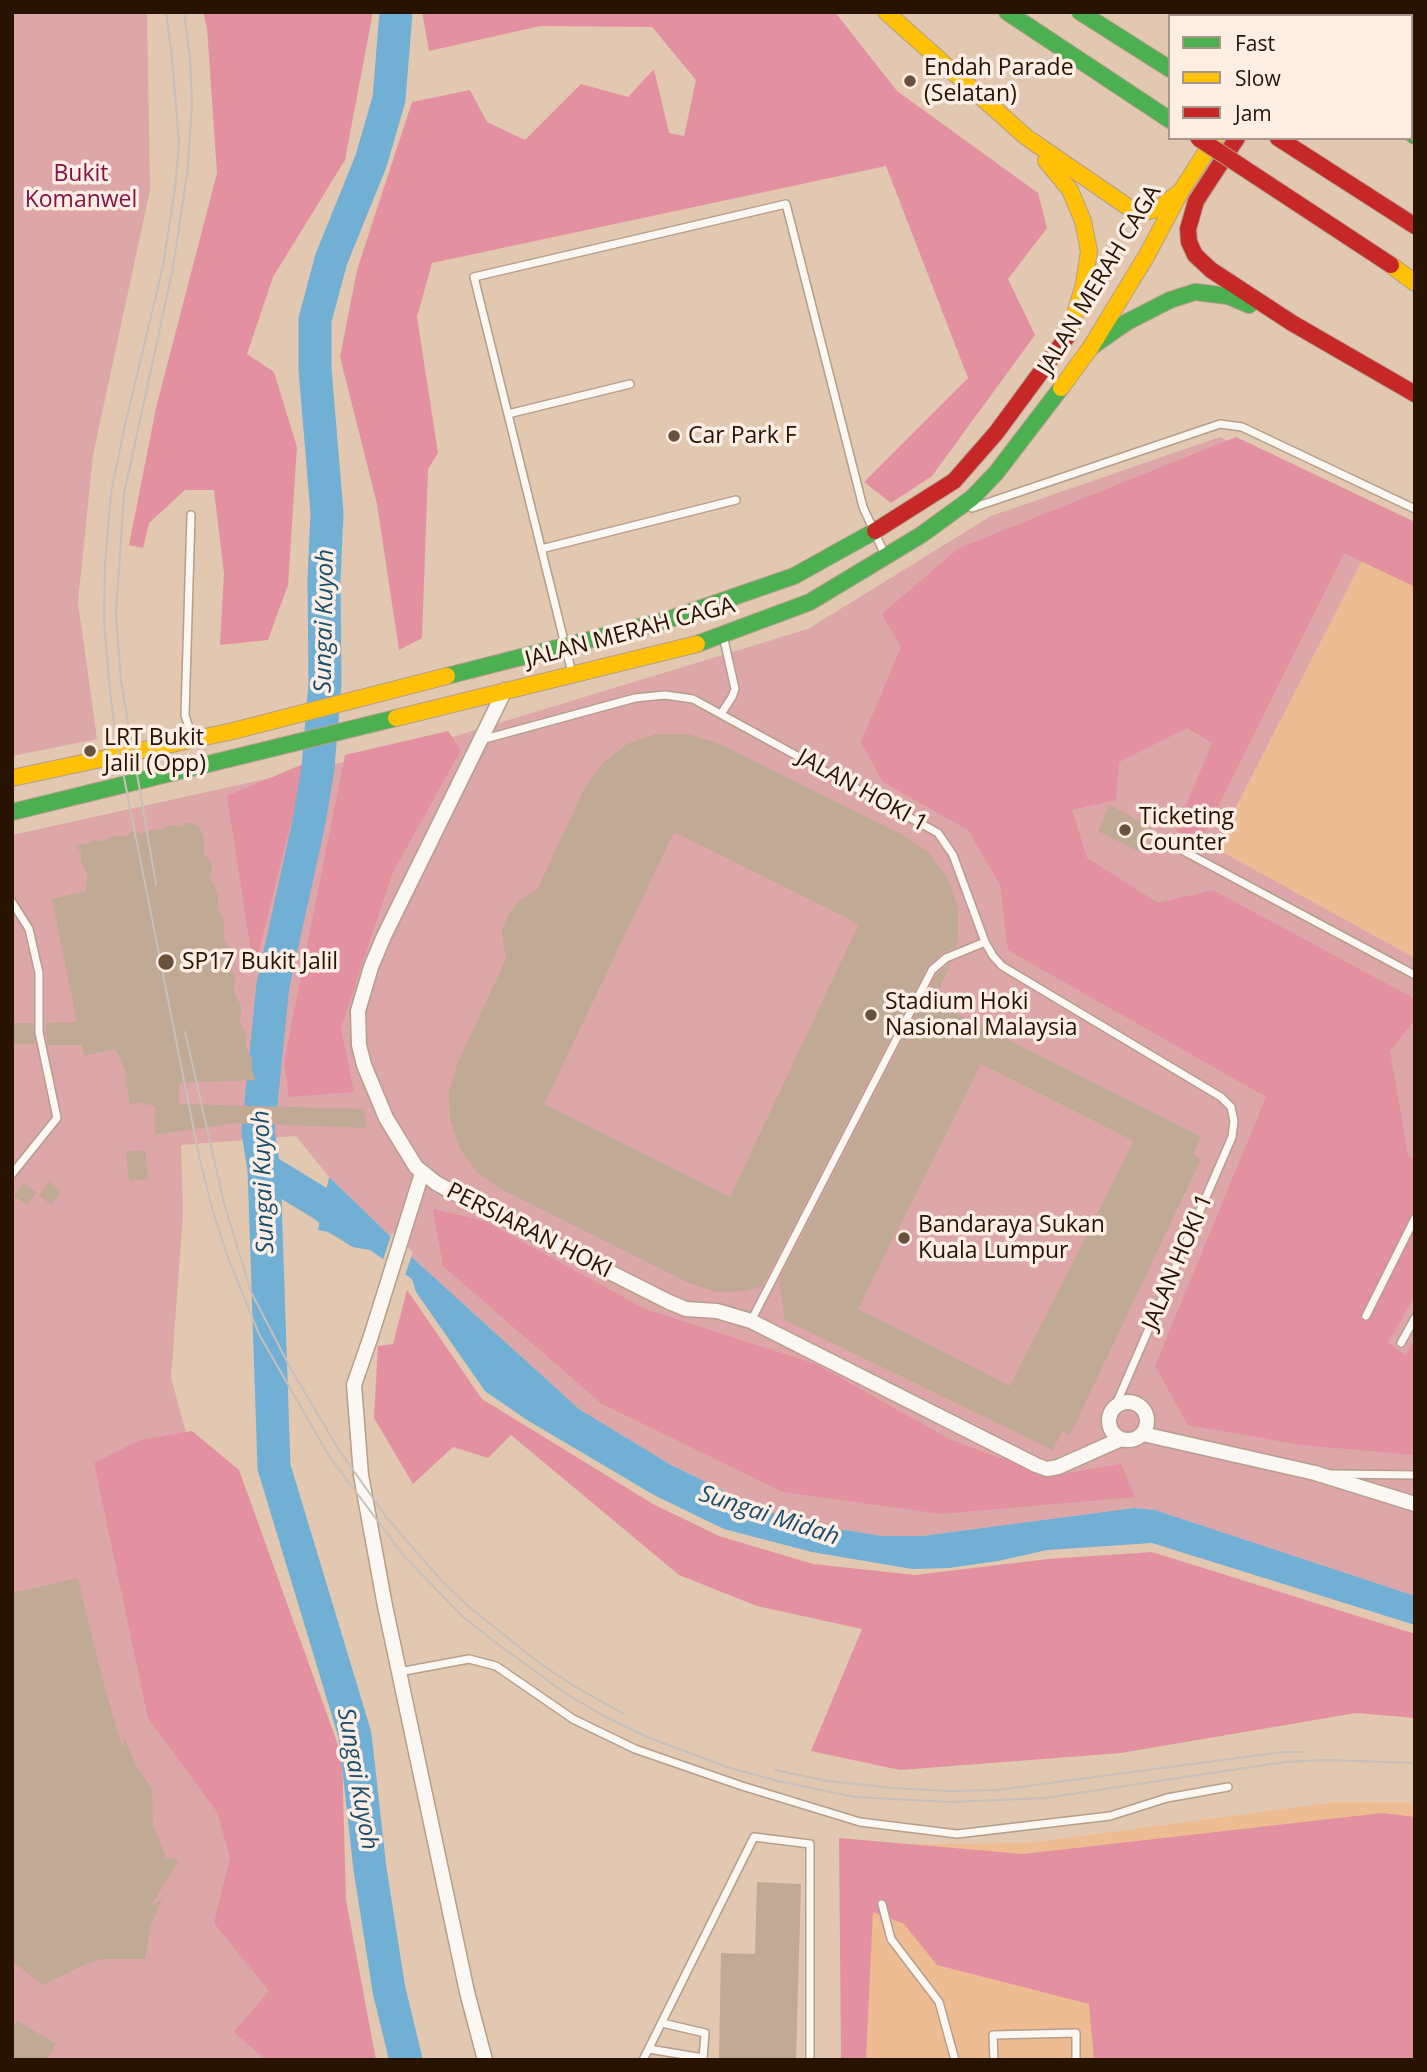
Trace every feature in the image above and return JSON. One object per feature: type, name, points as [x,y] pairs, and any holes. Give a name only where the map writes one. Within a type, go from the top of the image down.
[{"type":"main road","points":[[886,12],[1026,137],[1128,207],[1145,212],[1159,208],[1181,191]]},
{"type":"main road","points":[[1007,12],[1168,119]]},
{"type":"main road","points":[[1080,12],[1168,68]]},
{"type":"main road","name":"JALAN MERAH CAGA","points":[[12,778],[233,731],[667,620],[794,576],[936,493],[968,467],[1069,334],[1084,284],[1089,251],[1083,221],[1070,190],[1026,137]]},
{"type":"main road","points":[[1201,140],[1415,282]]},
{"type":"main road","name":"JALAN MERAH CAGA","points":[[12,812],[704,642],[810,602],[950,515],[972,498],[1011,456],[1091,347],[1147,255],[1181,191],[1214,140]]},
{"type":"main road","points":[[1236,140],[1196,201],[1188,229],[1189,242],[1199,262],[1292,323],[1415,394]]},
{"type":"main road","points":[[1281,140],[1415,226]]},
{"type":"main road","points":[[1091,347],[1127,322],[1170,300],[1195,292],[1228,296],[1292,323]]},
{"type":"street","name":"PERSIARAN HOKI","points":[[505,690],[384,936],[371,967],[359,1011],[359,1045],[364,1065],[398,1141],[411,1162],[422,1173],[469,1201],[669,1302],[686,1309],[717,1311],[751,1321],[1047,1469],[1069,1463],[1121,1439]]},
{"type":"street","points":[[422,1173],[354,1385],[355,1406],[361,1475],[385,1606],[467,1992],[485,2060]]},
{"type":"street","points":[[1130,1402],[1141,1407],[1147,1417],[1143,1434],[1132,1440],[1121,1439],[1115,1435],[1110,1425],[1114,1409],[1130,1402]]},
{"type":"street","points":[[1143,1434],[1315,1474],[1415,1504]]},
{"type":"lane","points":[[572,674],[474,276],[786,204],[863,507],[886,556]]},
{"type":"lane","points":[[508,414],[630,384]]},
{"type":"lane","points":[[950,515],[1220,425],[1241,426],[1415,509]]},
{"type":"lane","points":[[541,549],[736,500]]},
{"type":"lane","points":[[191,515],[185,715],[193,740]]},
{"type":"lane","points":[[721,714],[735,689],[723,635]]},
{"type":"lane","name":"JALAN HOKI 1","points":[[480,741],[601,706],[650,696],[693,699],[938,833],[953,855],[985,942],[993,956],[1014,974],[1221,1097],[1231,1107],[1234,1121],[1231,1137],[1114,1409]]},
{"type":"lane","points":[[1163,840],[1415,975]]},
{"type":"lane","points":[[12,902],[29,929],[32,940],[38,973],[39,1032],[57,1118],[12,1174]]},
{"type":"lane","points":[[751,1321],[932,970],[946,957],[985,942]]},
{"type":"lane","points":[[1366,1316],[1415,1218]]},
{"type":"lane","points":[[1401,1343],[1415,1318]]},
{"type":"lane","points":[[1315,1474],[1415,1475]]},
{"type":"lane","points":[[399,1672],[469,1659],[496,1667],[573,1720],[635,1749],[742,1786],[860,1822],[957,1833],[1110,1816],[1167,1797],[1228,1787]]},
{"type":"lane","points":[[643,2060],[754,1837],[810,1844],[810,2060]]},
{"type":"lane","points":[[882,1904],[891,1939],[939,2002],[955,2060]]},
{"type":"lane","points":[[649,2049],[703,2057],[705,2033],[662,2023]]},
{"type":"lane","points":[[994,2060],[993,2035],[1076,2033],[1076,2060]]},
{"type":"shaded area","points":[[203,12],[373,12],[345,160],[273,277],[247,354],[274,372],[297,447],[288,585],[268,640],[220,645],[224,574],[214,490],[185,490],[149,523],[143,548],[129,545],[156,408],[217,173],[207,28]]},
{"type":"shaded area","points":[[422,12],[835,12],[897,91],[1038,193],[1047,228],[1008,279],[1035,335],[932,476],[891,503],[864,482],[968,378],[886,166],[432,263],[417,317],[438,453],[428,469],[422,638],[399,650],[377,504],[340,357],[357,270],[412,102],[470,90],[487,122],[525,140],[581,84],[628,97],[654,69],[669,133],[684,136],[696,80],[652,27],[540,26],[429,51]]},
{"type":"shaded area","points":[[1236,437],[1415,522],[1415,587],[1344,553],[1199,845],[1176,830],[1212,743],[1187,728],[1119,762],[1116,800],[1072,810],[1087,858],[1158,903],[1213,890],[1415,999],[1415,1020],[1390,1051],[1408,1156],[1415,1159],[1415,1295],[1388,1343],[1406,1355],[1415,1339],[1415,1455],[1301,1445],[1188,1425],[1155,1366],[1266,1097],[1008,950],[1000,885],[968,830],[883,782],[861,742],[901,647],[882,614],[959,548]]},
{"type":"shaded area","points":[[1382,522],[1415,539],[1415,958],[1215,848]]},
{"type":"shaded area","points":[[448,731],[461,750],[393,872],[341,1028],[354,1092],[289,1097],[284,1062],[345,755]]},
{"type":"shaded area","points":[[308,762],[288,835],[254,971],[227,796]]},
{"type":"shaded area","points":[[433,1209],[485,1221],[645,1309],[816,1364],[951,1440],[1050,1476],[1121,1464],[1135,1497],[941,1514],[783,1492],[602,1404],[443,1266]]},
{"type":"shaded area","points":[[407,1290],[482,1399],[653,1504],[719,1536],[813,1564],[915,1575],[1048,1559],[1152,1552],[1415,1634],[1415,1718],[1356,1713],[1121,1753],[900,1770],[811,1751],[862,1629],[757,1606],[679,1575],[511,1435],[488,1458],[453,1447],[413,1484],[374,1418],[378,1346],[393,1344]]},
{"type":"shaded area","points":[[192,1431],[239,1470],[342,1756],[346,1900],[376,2060],[266,2060],[234,2032],[269,1991],[214,1923],[230,1857],[217,1812],[148,1718],[94,1463],[140,1440]]},
{"type":"shaded area","points":[[1336,1802],[1415,1803],[1415,2060],[853,2060],[854,1845],[1029,1843]]},
{"type":"shaded area","points":[[1382,1813],[1415,1817],[1415,2060],[1094,2060],[1089,2004],[937,1965],[904,1924],[873,1912],[866,2060],[841,2060],[839,1838],[1023,1854]]},
{"type":"green space","name":"Bukit Komanwel","points":[[12,12],[147,12],[150,190],[93,455],[78,602],[97,739],[12,756]]},
{"type":"green space","name":"Bandaraya Sukan Kuala Lumpur","points":[[1220,437],[1382,522],[1215,848],[1415,958],[1415,1596],[1155,1510],[1134,1508],[922,1536],[882,1536],[801,1523],[757,1507],[671,1465],[579,1409],[416,1261],[329,1177],[296,1136],[181,1145],[183,1213],[171,1378],[215,1537],[346,2060],[12,2060],[12,835],[443,740],[808,629],[991,516]]},
{"type":"water","points":[[329,1177],[416,1261],[579,1409],[671,1465],[757,1507],[801,1523],[882,1536],[922,1536],[1134,1508],[1155,1510],[1415,1596],[1415,1625],[1152,1543],[1047,1550],[949,1568],[912,1569],[812,1552],[724,1529],[654,1495],[527,1420],[485,1391],[416,1292],[412,1279],[370,1250],[353,1247],[328,1232],[318,1230]]},
{"type":"pier","points":[[392,1232],[413,1252],[404,1278],[382,1263]]},
{"type":"building","name":"Stadium Hoki Nasional Malaysia","points":[[656,734],[687,734],[717,743],[903,835],[929,853],[948,878],[958,908],[956,947],[942,953],[927,967],[762,1286],[746,1291],[717,1292],[689,1283],[503,1190],[478,1173],[460,1149],[450,1120],[449,1090],[458,1062],[506,959],[502,931],[508,915],[520,900],[537,890],[585,787],[603,763],[627,744]],"holes":[[[674,832],[849,919],[858,926],[730,1197],[544,1104]]]},
{"type":"building","name":"Ticketing Counter","points":[[1110,805],[1152,828],[1140,852],[1098,831]]},
{"type":"building","name":"SP17 Bukit Jalil","points":[[188,822],[199,826],[204,839],[204,853],[212,864],[210,879],[218,893],[218,908],[224,921],[224,938],[229,949],[229,965],[235,977],[234,992],[241,1006],[240,1022],[246,1034],[246,1047],[252,1059],[252,1071],[256,1080],[179,1083],[179,1104],[364,1109],[366,1128],[234,1123],[155,1135],[155,1106],[137,1102],[129,1105],[126,1072],[115,1049],[84,1056],[82,1045],[48,1045],[45,1023],[77,1022],[52,899],[86,891],[87,874],[76,845],[87,844],[93,840],[103,841],[133,832],[162,830],[171,825],[180,827]]},
{"type":"building","points":[[951,963],[933,1002],[1201,1137],[1193,1154],[1201,1159],[1070,1435],[1062,1431],[1053,1450],[785,1320],[779,1280],[937,974]],"holes":[[[981,1064],[1134,1141],[1010,1386],[858,1309]]]},
{"type":"building","points":[[12,1023],[33,1023],[35,1044],[12,1044]]},
{"type":"building","points":[[145,1150],[148,1179],[129,1181],[126,1152]]},
{"type":"building","points":[[49,1182],[61,1192],[51,1205],[39,1195]]},
{"type":"building","points":[[24,1183],[37,1193],[27,1205],[14,1196]]},
{"type":"building","points":[[78,1578],[122,1748],[125,1739],[137,1767],[152,1788],[153,1825],[166,1858],[179,1860],[151,1906],[162,1899],[151,1925],[145,1959],[103,1959],[86,1964],[43,1985],[12,1961],[12,1593]]},
{"type":"building","points":[[757,1882],[801,1884],[796,2060],[719,2060],[721,1953],[755,1954]]},
{"type":"building","points":[[18,2021],[56,2044],[46,2060],[12,2060],[12,2027]]},
{"type":"waterway","name":"Sungai Kuyoh","points":[[396,12],[389,99],[371,161],[331,260],[315,320],[315,369],[327,513],[324,579],[325,683],[318,768],[309,822],[273,985],[258,1132],[264,1169],[274,1467],[355,1735],[370,1869],[389,1990],[406,2060]]},
{"type":"waterway","name":"Sungai Midah","points":[[264,1169],[323,1205],[358,1231]]},
{"type":"tram line","points":[[166,12],[179,143],[163,266],[111,493],[104,620],[109,681],[115,732],[199,1156],[212,1208],[227,1255],[259,1334],[329,1456],[404,1556],[462,1616],[496,1643],[568,1695],[604,1716],[647,1737],[730,1768],[855,1797],[950,1802],[1045,1798],[1285,1762],[1327,1760],[1415,1763]]},
{"type":"tram line","points":[[156,884],[121,681],[116,615],[124,494],[173,268],[188,167],[192,103],[184,12]]},
{"type":"tram line","points":[[185,1032],[224,1203],[251,1292],[291,1369],[339,1450],[387,1518],[440,1579],[469,1607],[538,1662],[624,1714]]},
{"type":"tram line","points":[[775,1770],[828,1781],[894,1788],[997,1790],[1283,1752],[1303,1752]]},
{"type":"traffic: fast","points":[[1007,12],[1168,119]]},
{"type":"traffic: fast","points":[[1080,12],[1168,68]]},
{"type":"traffic: fast","points":[[1268,14],[1271,12]]},
{"type":"traffic: fast","points":[[1091,347],[1127,322],[1170,300],[1195,292],[1228,296],[1249,305]]},
{"type":"traffic: fast","points":[[697,644],[810,602],[921,535],[972,498],[996,473],[1061,388]]},
{"type":"traffic: fast","points":[[447,676],[667,620],[794,576],[875,531]]},
{"type":"traffic: fast","points":[[12,812],[396,718]]},
{"type":"traffic: slow","points":[[886,12],[1026,137],[1128,207],[1145,212],[1159,208],[1181,191]]},
{"type":"traffic: slow","points":[[1061,388],[1091,347],[1147,255],[1181,191],[1214,140]]},
{"type":"traffic: slow","points":[[1046,161],[1070,190],[1083,221],[1089,251],[1084,284],[1069,334]]},
{"type":"traffic: slow","points":[[1391,265],[1415,283]]},
{"type":"traffic: slow","points":[[396,718],[697,644]]},
{"type":"traffic: slow","points":[[12,778],[233,731],[447,676]]},
{"type":"traffic: jam","points":[[1201,140],[1391,265]]},
{"type":"traffic: jam","points":[[1236,140],[1196,201],[1188,229],[1189,242],[1195,255],[1211,270],[1292,323],[1415,394]]},
{"type":"traffic: jam","points":[[1281,140],[1415,226]]},
{"type":"traffic: jam","points":[[875,531],[954,481],[996,433],[1069,334]]},
{"type":"place","name":"Endah Parade (Selatan)","points":[[910,81]]},
{"type":"place","name":"Car Park F","points":[[674,436]]},
{"type":"place","name":"LRT Bukit Jalil (Opp)","points":[[90,751]]},
{"type":"place","name":"Ticketing Counter","points":[[1125,830]]},
{"type":"place","name":"SP17 Bukit Jalil","points":[[166,962]]},
{"type":"place","name":"Stadium Hoki Nasional Malaysia","points":[[871,1015]]},
{"type":"place","name":"Bandaraya Sukan Kuala Lumpur","points":[[904,1238]]}]
